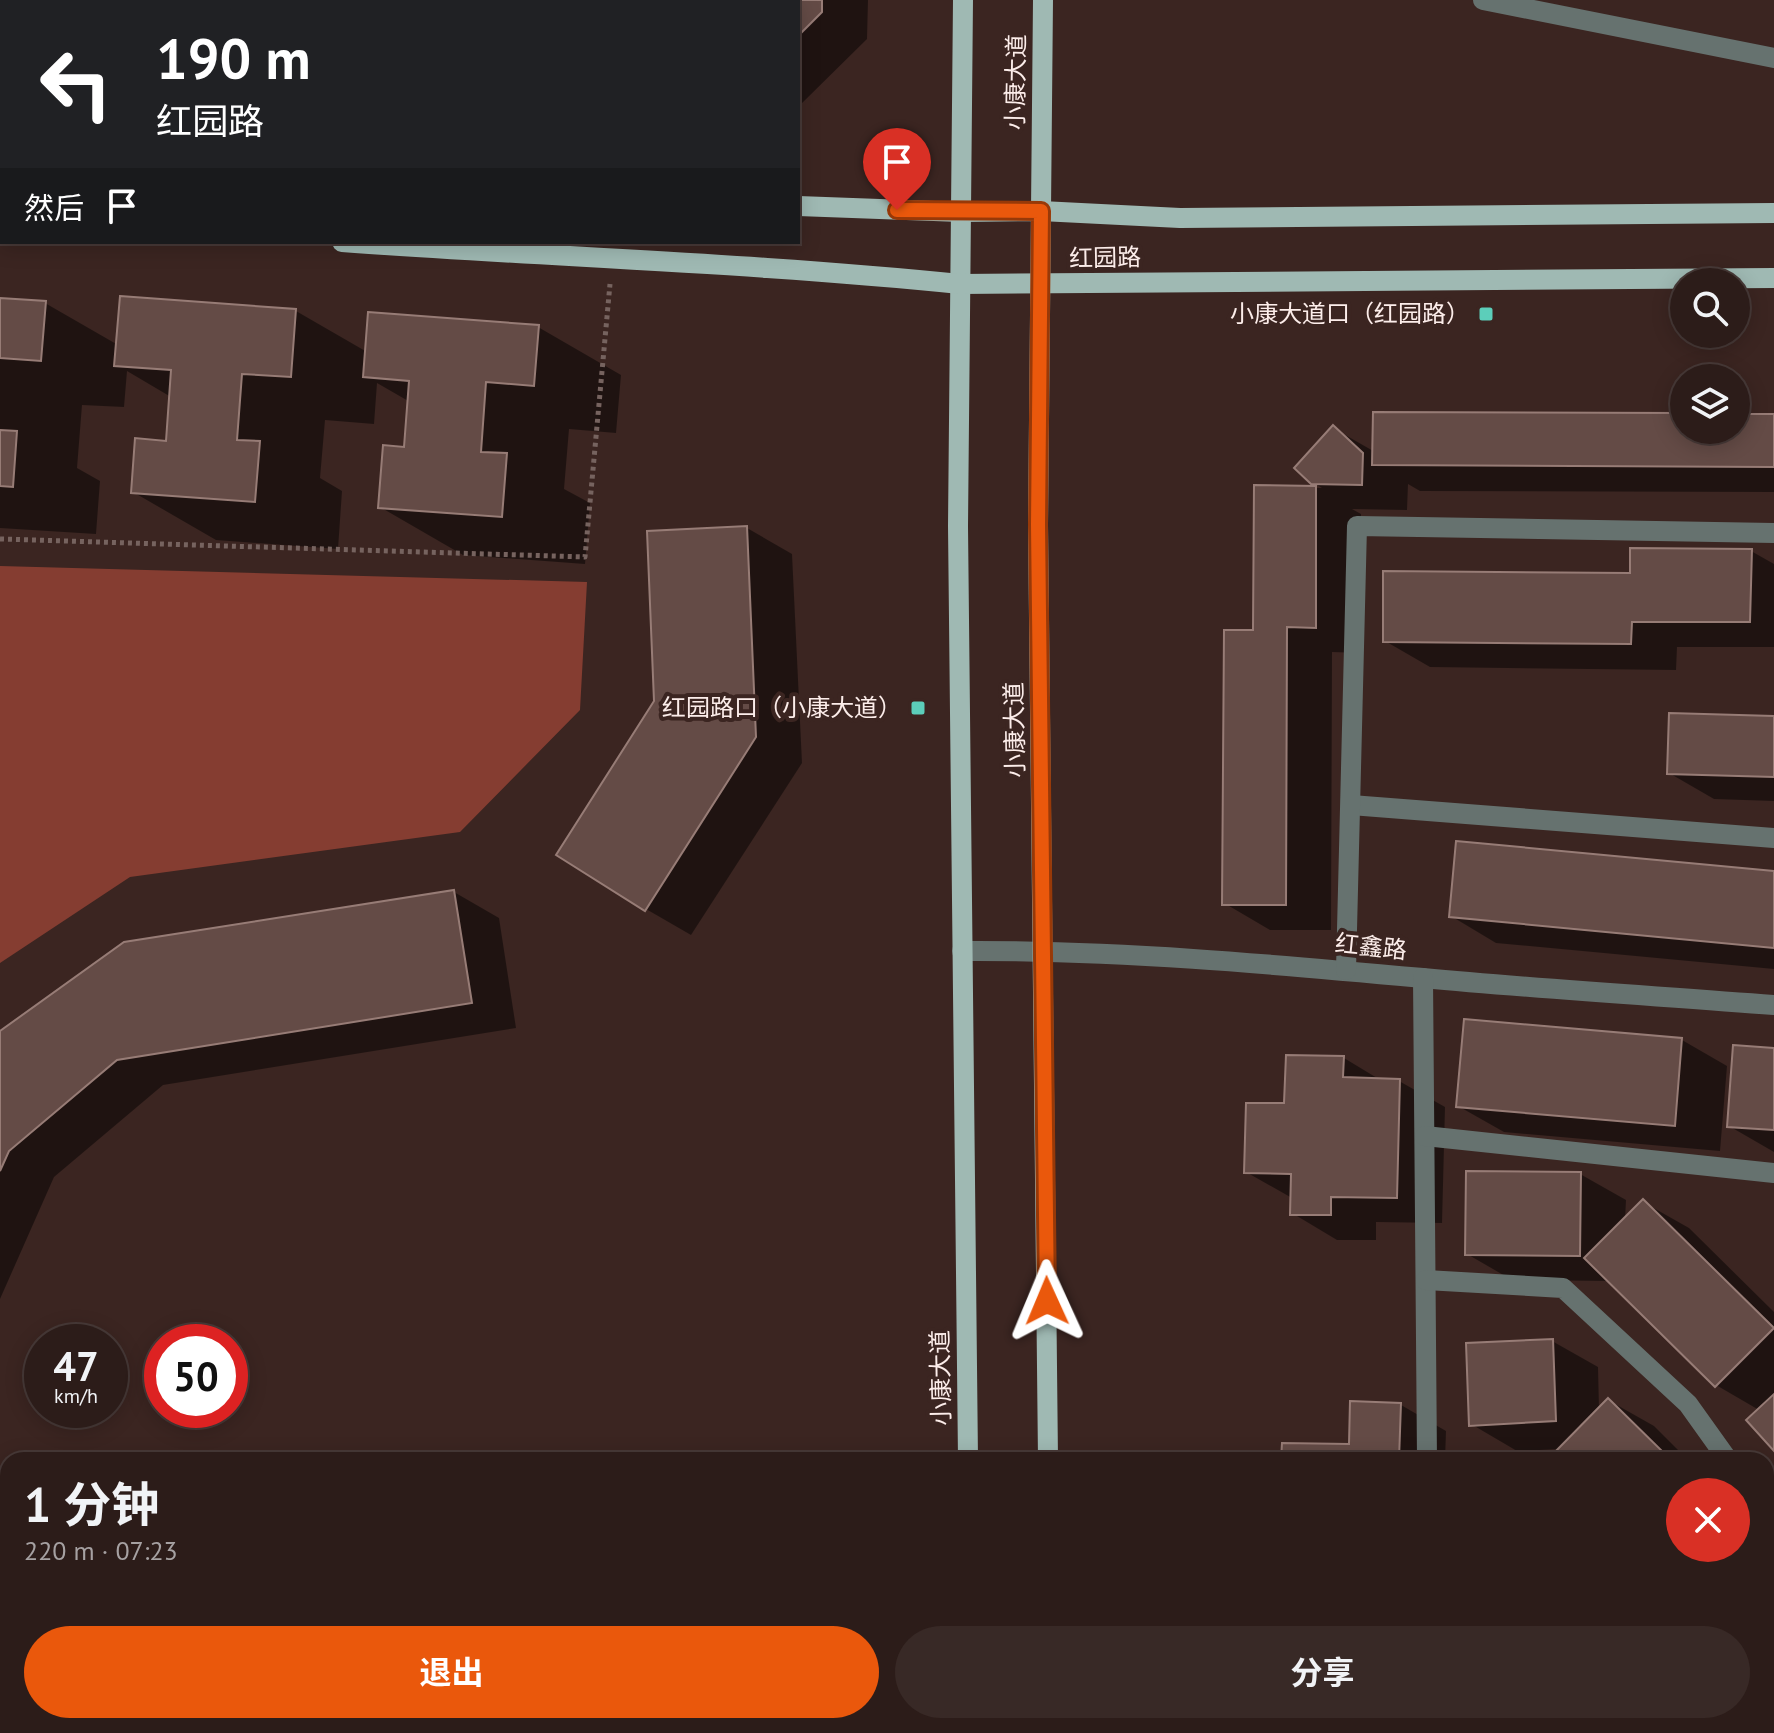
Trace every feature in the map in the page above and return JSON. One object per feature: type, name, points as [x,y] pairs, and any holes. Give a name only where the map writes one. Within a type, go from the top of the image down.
[{"type":"main road","name":"小康大道","points":[[963,0],[958,526],[968,1452]]},
{"type":"main road","name":"小康大道","points":[[1043,0],[1038,525],[1048,1452]]},
{"type":"main road","name":"红园路","points":[[800,206],[961,212],[1041,211],[1180,218],[1774,213]]},
{"type":"main road","name":"红园路","points":[[372,244],[830,271],[960,284],[1774,278]]},
{"type":"street","points":[[1483,0],[1774,58]]},
{"type":"street","points":[[1346,970],[1357,526],[1774,533]]},
{"type":"street","points":[[1351,805],[1774,838]]},
{"type":"street","name":"红鑫路","points":[[962,951],[1044,951],[1346,970],[1774,1005]]},
{"type":"street","points":[[1423,978],[1427,1452]]},
{"type":"street","points":[[1425,1136],[1774,1173]]},
{"type":"street","points":[[1426,1280],[1563,1288],[1688,1404],[1722,1452]]},
{"type":"path","points":[[0,539],[585,557],[612,260]]},
{"type":"shaded area","points":[[0,566],[587,582],[580,710],[460,832],[130,877],[0,963]]},
{"type":"building","points":[[800,0],[822,0],[822,12],[800,34]]},
{"type":"building","points":[[120,296],[296,309],[291,377],[242,374],[237,440],[260,441],[255,502],[131,493],[135,438],[166,441],[171,370],[114,366]]},
{"type":"building","points":[[0,298],[46,301],[41,361],[0,358]]},
{"type":"building","points":[[368,312],[539,325],[534,386],[486,382],[481,452],[507,453],[502,517],[378,508],[383,445],[404,447],[409,381],[363,377]]},
{"type":"building","points":[[1373,412],[1670,413],[1670,444],[1750,444],[1750,414],[1774,414],[1774,467],[1372,465]]},
{"type":"building","points":[[1333,425],[1363,453],[1362,485],[1311,484],[1294,468]]},
{"type":"building","points":[[0,430],[17,431],[13,487],[0,486]]},
{"type":"building","points":[[1254,485],[1316,486],[1316,628],[1287,627],[1286,905],[1222,905],[1224,630],[1253,630]]},
{"type":"building","points":[[747,526],[756,737],[645,911],[556,855],[654,701],[647,531]]},
{"type":"building","points":[[1630,548],[1752,549],[1750,622],[1632,622],[1631,644],[1383,642],[1383,571],[1630,573]]},
{"type":"building","points":[[1669,713],[1774,716],[1774,777],[1667,774]]},
{"type":"building","points":[[1456,841],[1774,871],[1774,948],[1449,917]]},
{"type":"building","points":[[454,890],[472,1003],[117,1060],[9,1151],[0,1171],[0,1031],[124,942]]},
{"type":"building","points":[[1464,1019],[1682,1038],[1675,1126],[1456,1107]]},
{"type":"building","points":[[1733,1045],[1774,1048],[1774,1130],[1727,1127]]},
{"type":"building","points":[[1286,1055],[1344,1056],[1343,1077],[1400,1079],[1397,1198],[1331,1197],[1331,1215],[1290,1215],[1291,1174],[1244,1173],[1246,1103],[1284,1103]]},
{"type":"building","points":[[1466,1171],[1581,1172],[1580,1256],[1465,1255]]},
{"type":"building","points":[[1643,1199],[1774,1328],[1715,1387],[1584,1258]]},
{"type":"building","points":[[1553,1339],[1556,1421],[1469,1426],[1466,1343]]},
{"type":"building","points":[[1774,1394],[1774,1451],[1746,1420]]},
{"type":"building","points":[[1608,1398],[1663,1452],[1555,1452]]},
{"type":"building","points":[[1350,1401],[1401,1403],[1399,1452],[1281,1452],[1282,1443],[1349,1444]]},
{"type":"place","name":"小康大道口（红园路）","points":[[1486,314]]},
{"type":"place","name":"红园路口（小康大道）","points":[[918,708]]},
{"type":"route","points":[[897,210],[1041,211],[1038,525],[1047,1301]]}]
